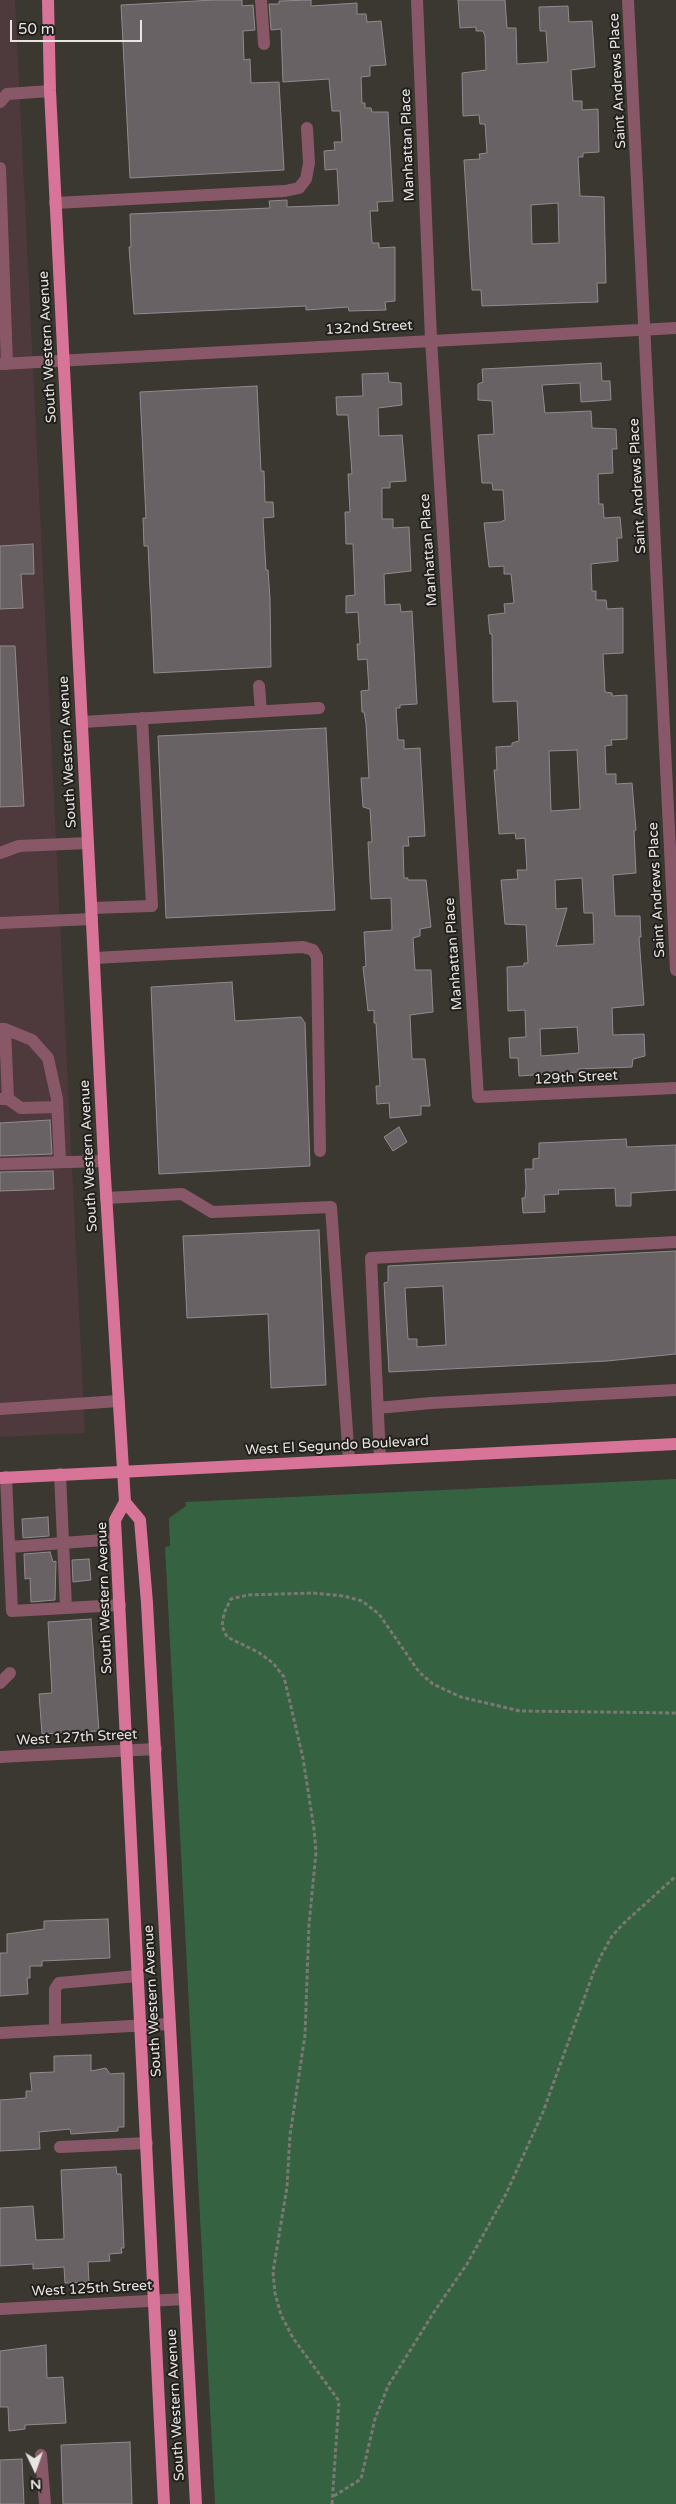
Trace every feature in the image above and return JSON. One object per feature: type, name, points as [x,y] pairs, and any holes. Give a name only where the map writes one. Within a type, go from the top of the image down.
[{"type":"main road","name":"South Western Avenue","points":[[48,0],[55,203],[104,1161],[122,1471],[125,1502],[140,1520],[156,1749],[169,2024],[196,2504]]},
{"type":"main road","name":"West El Segundo Boulevard","points":[[3,1478],[676,1444]]},
{"type":"main road","name":"South Western Avenue","points":[[125,1502],[115,1520],[164,2504]]},
{"type":"street","points":[[261,0],[264,44]]},
{"type":"street","name":"Manhattan Place","points":[[417,0],[431,339],[478,1097]]},
{"type":"street","name":"Saint Andrews Place","points":[[628,0],[646,329],[676,970]]},
{"type":"street","points":[[0,102],[7,94],[50,91]]},
{"type":"street","points":[[55,203],[285,191],[299,188],[306,179],[309,163],[307,128]]},
{"type":"street","points":[[0,168],[4,364]]},
{"type":"street","name":"132nd Street","points":[[4,364],[431,339],[676,328]]},
{"type":"street","points":[[259,686],[261,712]]},
{"type":"street","points":[[82,722],[319,708]]},
{"type":"street","points":[[0,923],[152,906],[142,718]]},
{"type":"street","points":[[0,853],[19,846],[88,842]]},
{"type":"street","points":[[94,958],[303,947],[313,950],[317,957],[320,1151]]},
{"type":"street","points":[[57,1107],[21,1108],[4,1099],[2,1029],[32,1040],[48,1058],[57,1107],[60,1162]]},
{"type":"street","name":"129th Street","points":[[478,1097],[676,1088]]},
{"type":"street","points":[[0,1164],[104,1161]]},
{"type":"street","points":[[106,1198],[182,1194],[212,1212],[331,1207],[349,1460]]},
{"type":"street","points":[[380,1459],[371,1258],[676,1242]]},
{"type":"street","points":[[378,1408],[431,1402],[676,1390]]},
{"type":"street","points":[[0,1409],[119,1402]]},
{"type":"street","points":[[60,1474],[66,1608]]},
{"type":"street","points":[[3,1478],[10,1547],[12,1611],[120,1605]]},
{"type":"street","points":[[10,1547],[116,1539]]},
{"type":"street","points":[[0,1683],[10,1673]]},
{"type":"street","name":"West 127th Street","points":[[0,1757],[156,1749]]},
{"type":"street","points":[[55,2030],[55,1989],[59,1983],[137,1976]]},
{"type":"street","points":[[0,2033],[169,2024]]},
{"type":"street","points":[[60,2148],[147,2143]]},
{"type":"street","name":"West 125th Street","points":[[0,2309],[185,2299]]},
{"type":"street","points":[[41,2455],[46,2504]]},
{"type":"path","points":[[332,2504],[339,2401],[293,2338],[281,2315],[273,2272],[287,2187],[290,2134],[305,2035],[309,1925],[316,1852],[314,1829],[303,1758],[284,1677],[273,1663],[258,1652],[227,1637],[222,1626],[224,1613],[231,1599],[248,1595],[313,1593],[344,1596],[362,1601],[378,1614],[419,1672],[433,1684],[461,1697],[520,1711],[676,1713]]},
{"type":"path","points":[[333,2496],[361,2479],[375,2419],[388,2386],[434,2312],[467,2264],[506,2194],[543,2112],[594,1971],[602,1954],[612,1936],[624,1923],[676,1876]]},
{"type":"shaded area","points":[[0,0],[15,0],[85,1433],[0,1437]]},
{"type":"green space","points":[[676,1479],[676,2504],[215,2504],[165,1547],[170,1546],[169,1518],[186,1506],[185,1502]]},
{"type":"building","points":[[242,0],[242,6],[253,5],[255,30],[243,31],[244,60],[250,59],[251,83],[279,82],[284,170],[130,178],[121,5]]},
{"type":"building","points":[[311,0],[311,6],[357,3],[357,14],[366,14],[367,22],[381,21],[386,65],[370,66],[370,76],[361,77],[362,103],[365,103],[365,108],[371,108],[372,112],[388,112],[393,201],[377,202],[378,211],[370,211],[372,243],[379,243],[379,248],[395,247],[395,301],[385,302],[386,310],[349,311],[348,307],[306,310],[306,306],[134,314],[129,247],[131,247],[130,214],[270,208],[269,201],[287,200],[287,207],[339,205],[337,169],[325,170],[324,151],[335,150],[334,142],[342,142],[340,111],[332,111],[329,79],[283,82],[281,29],[271,30],[269,4],[279,4],[279,1]]},
{"type":"building","points":[[458,0],[505,0],[507,28],[516,28],[517,64],[548,62],[546,31],[540,31],[539,7],[568,6],[569,22],[592,21],[595,67],[571,70],[573,101],[582,101],[582,110],[598,109],[599,152],[583,153],[583,157],[578,157],[580,196],[604,197],[606,283],[597,283],[598,302],[482,306],[481,290],[472,290],[464,160],[480,159],[479,154],[487,153],[485,124],[480,124],[479,115],[463,116],[462,73],[486,70],[485,36],[483,31],[476,31],[476,27],[460,28]],"holes":[[[558,203],[559,243],[532,244],[531,205]]]},
{"type":"building","points":[[601,363],[602,381],[610,381],[611,400],[581,402],[580,383],[542,385],[545,413],[591,411],[592,428],[616,429],[617,449],[612,449],[613,473],[598,474],[599,504],[603,504],[604,518],[620,517],[622,538],[617,538],[618,561],[591,564],[592,591],[596,591],[596,600],[606,600],[607,609],[623,608],[623,653],[603,654],[605,692],[612,693],[612,696],[627,695],[627,739],[611,740],[612,745],[605,746],[606,774],[616,774],[616,784],[632,783],[636,830],[634,831],[636,873],[613,875],[615,916],[640,916],[641,937],[639,937],[644,1005],[612,1008],[613,1035],[644,1034],[645,1056],[633,1059],[632,1067],[578,1069],[578,1072],[519,1076],[518,1058],[510,1058],[509,1038],[526,1037],[525,1010],[508,1011],[507,967],[524,966],[524,963],[528,963],[526,925],[505,924],[501,880],[518,879],[517,870],[527,870],[525,838],[516,839],[515,833],[499,834],[494,770],[497,770],[496,747],[512,746],[512,743],[519,741],[517,701],[493,702],[492,634],[490,634],[488,615],[505,613],[504,604],[514,603],[511,574],[504,574],[504,566],[489,567],[484,523],[505,520],[503,490],[493,490],[492,483],[482,483],[478,435],[494,434],[492,401],[478,400],[478,384],[483,382],[482,369]],"holes":[[[577,750],[580,809],[551,811],[549,751]],[[582,878],[584,913],[593,913],[594,944],[556,946],[567,908],[556,909],[555,880]],[[577,1027],[579,1053],[541,1056],[540,1029]]]},
{"type":"building","points":[[388,373],[389,382],[401,383],[402,405],[378,408],[379,436],[402,435],[406,481],[390,482],[390,488],[382,488],[382,519],[393,519],[393,528],[409,527],[411,571],[384,574],[385,605],[400,604],[401,612],[412,611],[417,704],[400,705],[400,708],[396,708],[398,740],[404,740],[404,749],[420,748],[425,836],[408,837],[409,846],[403,846],[404,878],[408,878],[408,880],[426,880],[431,927],[420,929],[420,936],[413,938],[415,970],[431,970],[433,1012],[410,1015],[412,1059],[425,1059],[430,1106],[421,1106],[421,1115],[390,1118],[389,1103],[377,1104],[376,1086],[380,1086],[376,1023],[374,1023],[374,1010],[368,1011],[363,967],[366,966],[364,932],[392,930],[391,898],[371,899],[368,842],[372,842],[370,809],[363,807],[361,778],[369,778],[366,723],[364,712],[362,712],[361,691],[369,690],[367,659],[358,660],[357,644],[360,644],[358,612],[346,613],[346,596],[355,595],[353,544],[346,544],[345,512],[350,512],[348,474],[352,474],[348,415],[337,415],[336,397],[363,396],[362,374]]},
{"type":"building","points":[[257,386],[261,471],[264,471],[265,502],[273,502],[274,517],[263,518],[266,570],[268,570],[270,598],[271,667],[154,673],[148,546],[144,546],[143,518],[146,518],[140,392]]},
{"type":"building","points":[[33,544],[34,574],[21,574],[23,608],[0,609],[0,546]]},
{"type":"building","points":[[0,646],[15,646],[24,806],[0,807]]},
{"type":"building","points":[[326,728],[335,910],[166,918],[158,736]]},
{"type":"building","points":[[232,982],[235,1021],[301,1017],[305,1023],[310,1166],[159,1174],[151,987]]},
{"type":"building","points":[[50,1120],[52,1154],[0,1156],[0,1123]]},
{"type":"building","points":[[399,1127],[407,1142],[393,1151],[384,1137]]},
{"type":"building","points":[[626,1139],[627,1147],[676,1145],[676,1190],[631,1193],[631,1206],[616,1206],[615,1188],[558,1190],[559,1194],[544,1195],[545,1212],[523,1213],[522,1198],[525,1198],[526,1187],[525,1169],[533,1169],[533,1159],[539,1158],[539,1143]]},
{"type":"building","points":[[53,1171],[54,1189],[0,1191],[0,1172]]},
{"type":"building","points":[[319,1230],[326,1385],[271,1388],[268,1314],[187,1318],[183,1236]]},
{"type":"building","points":[[676,1251],[676,1354],[607,1361],[389,1372],[384,1283],[388,1282],[388,1266]],"holes":[[[443,1286],[446,1345],[417,1347],[417,1339],[408,1339],[405,1288]]]},
{"type":"building","points":[[48,1517],[49,1536],[23,1538],[22,1519]]},
{"type":"building","points":[[50,1552],[53,1562],[56,1561],[55,1600],[31,1602],[30,1578],[25,1579],[24,1554]]},
{"type":"building","points":[[89,1559],[91,1580],[73,1582],[72,1560]]},
{"type":"building","points":[[91,1619],[99,1731],[42,1734],[39,1694],[52,1693],[48,1622]]},
{"type":"building","points":[[108,1919],[110,1958],[42,1961],[42,1966],[30,1966],[30,1978],[27,1978],[28,1994],[0,1996],[0,1953],[7,1953],[7,1934],[44,1929],[44,1921]]},
{"type":"building","points":[[91,2055],[91,2071],[106,2068],[110,2074],[124,2073],[124,2127],[118,2127],[118,2131],[71,2134],[70,2129],[39,2132],[40,2149],[0,2151],[0,2100],[26,2098],[26,2091],[32,2091],[30,2073],[54,2072],[54,2056]]},
{"type":"building","points":[[116,2167],[117,2174],[121,2174],[124,2248],[121,2248],[122,2253],[109,2254],[110,2261],[88,2262],[89,2282],[65,2283],[64,2267],[33,2269],[33,2264],[0,2266],[0,2208],[33,2206],[36,2240],[64,2239],[61,2170]]},
{"type":"building","points":[[46,2345],[47,2378],[63,2377],[66,2423],[25,2425],[25,2429],[9,2431],[8,2407],[0,2407],[0,2351]]},
{"type":"building","points":[[130,2442],[132,2504],[63,2504],[61,2445]]},
{"type":"building","points":[[22,2459],[24,2504],[0,2504],[0,2460]]}]
